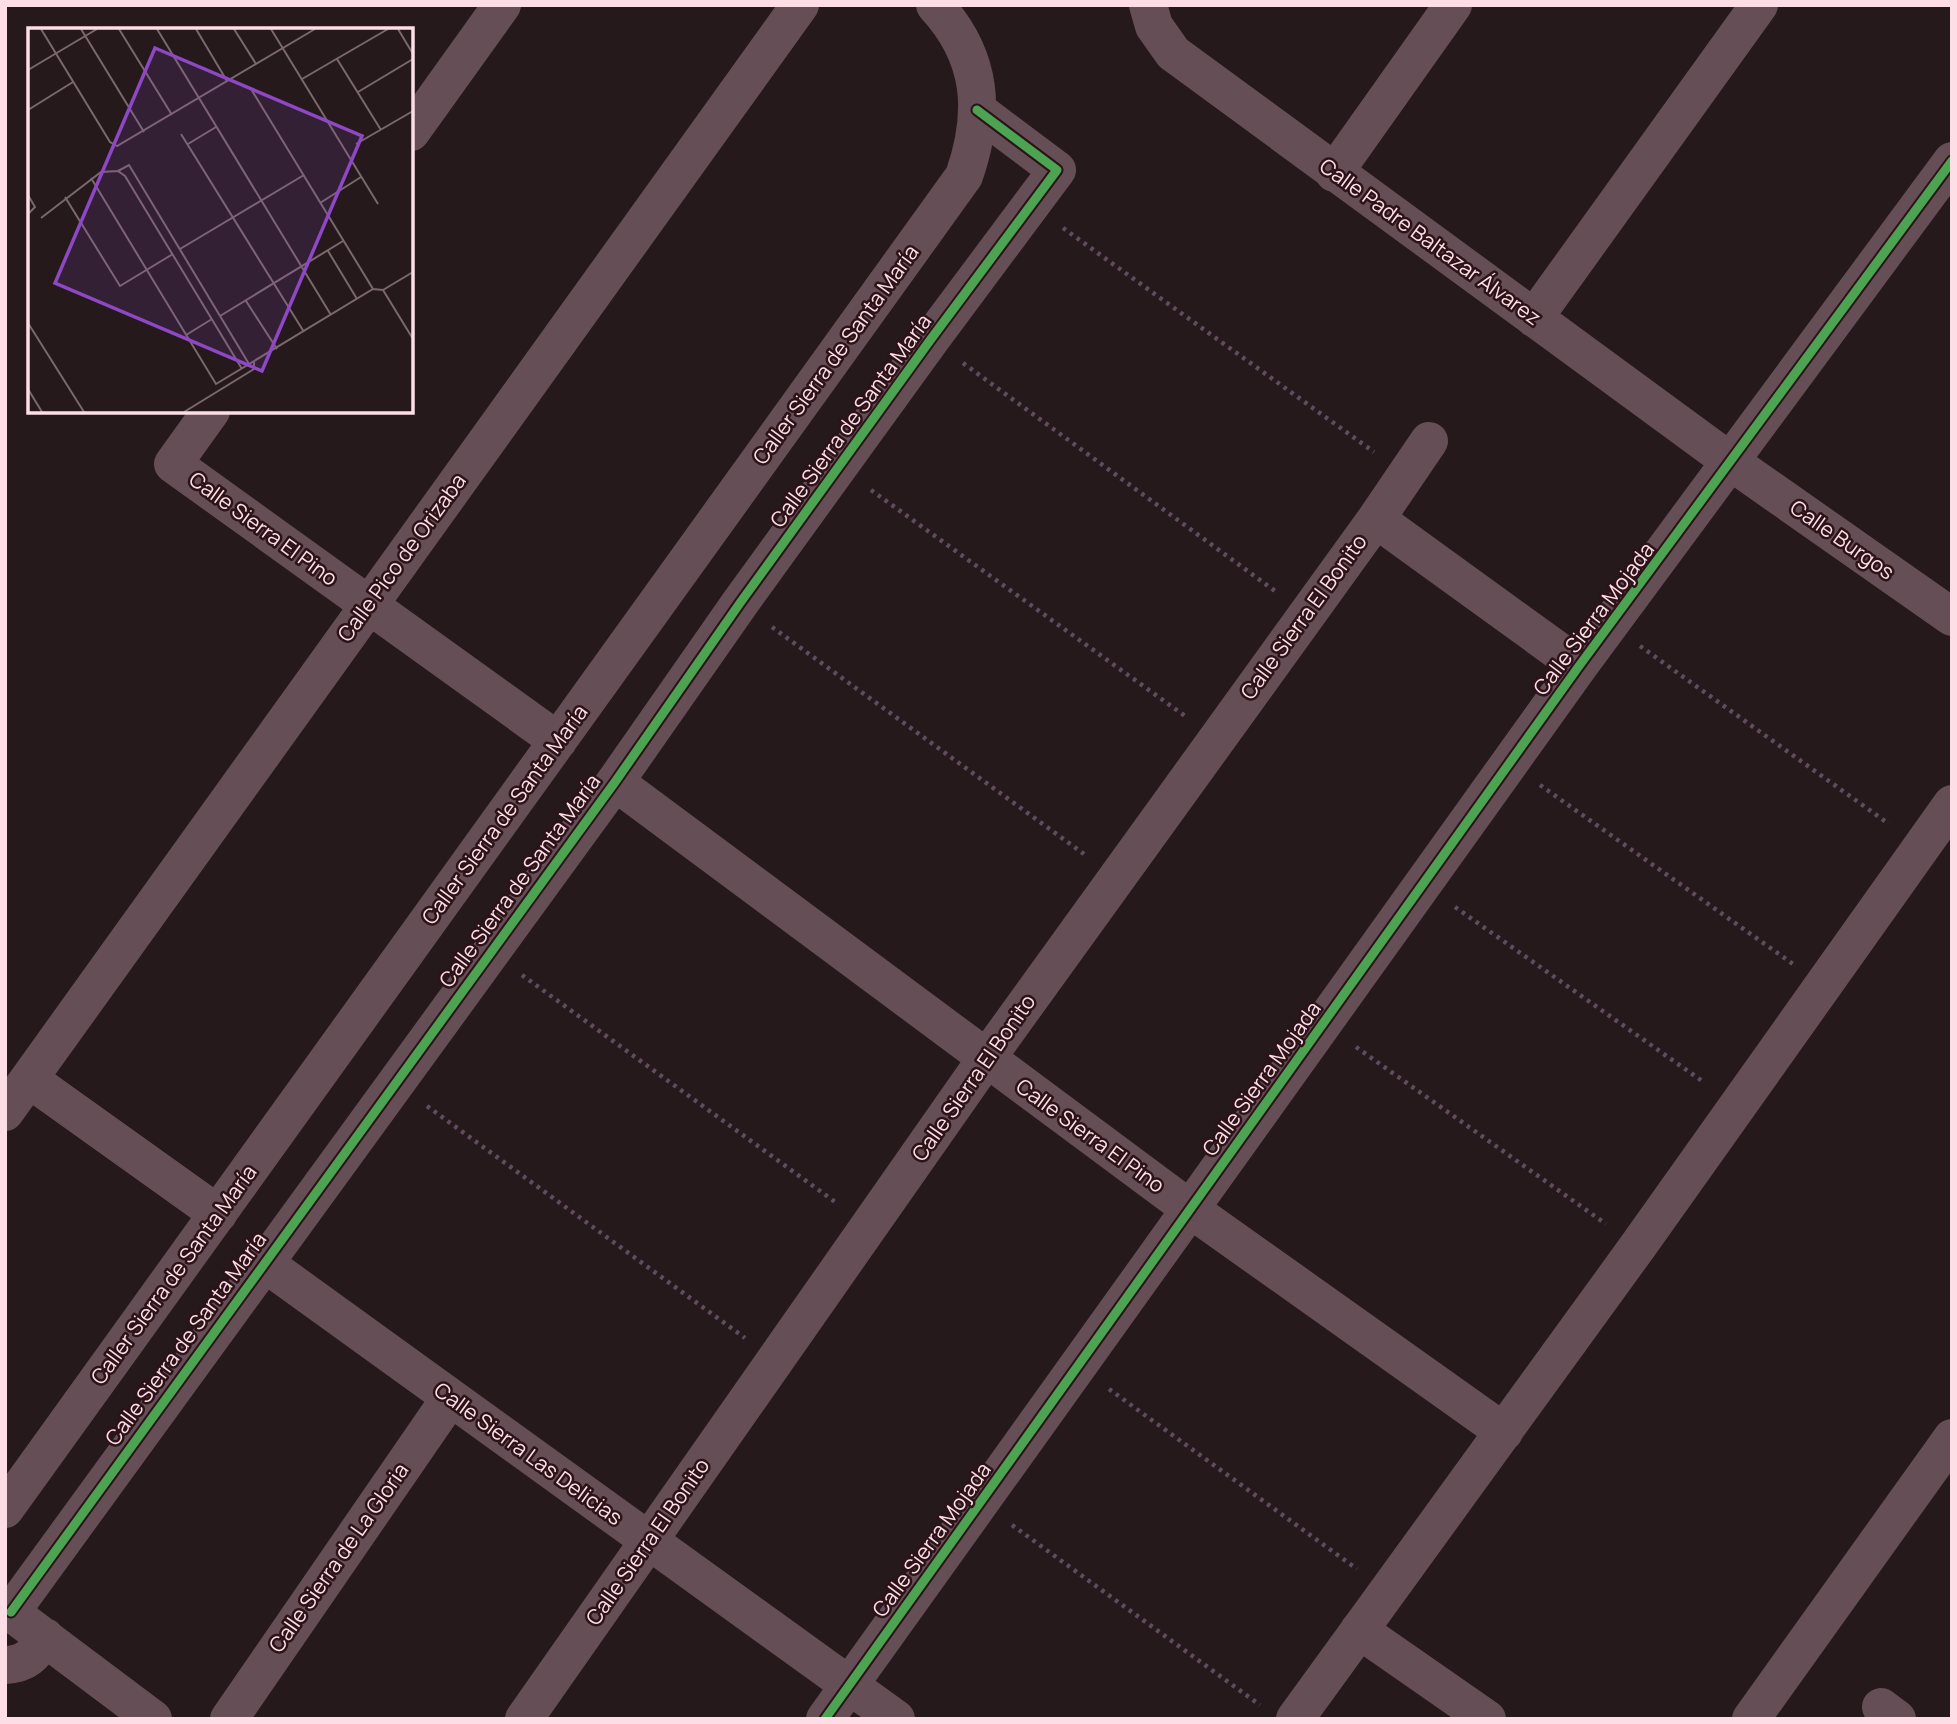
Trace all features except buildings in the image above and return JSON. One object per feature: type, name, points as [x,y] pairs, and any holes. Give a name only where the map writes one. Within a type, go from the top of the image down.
[{"type":"street","points":[[413,129],[502,5]]},
{"type":"street","name":"Calle Pico de Orizaba","points":[[5,1112],[800,5]]},
{"type":"street","points":[[935,5],[964,47],[976,82],[977,110]]},
{"type":"street","name":"Calle Padre Baltazar Álvarez","points":[[1148,5],[1154,26],[1173,53],[1731,463]]},
{"type":"street","points":[[1334,173],[1453,5]]},
{"type":"street","points":[[1534,318],[1759,5]]},
{"type":"street","name":"Calle Sierra de Santa María","points":[[8,1610],[615,782],[740,603],[931,339],[1058,170],[977,110]]},
{"type":"street","name":"Caller Sierra de Santa María","points":[[5,1509],[964,176],[974,147],[977,110]]},
{"type":"street","name":"Calle Sierra Mojada","points":[[825,1719],[1579,666],[1952,161]]},
{"type":"street","name":"Calle Sierra El Pino","points":[[210,413],[173,464],[558,741]]},
{"type":"street","name":"Calle Sierra El Bonito","points":[[524,1719],[986,1059],[1376,519],[1429,441]]},
{"type":"street","name":"Calle Burgos","points":[[1731,463],[1949,608]]},
{"type":"street","points":[[1376,519],[1579,666]]},
{"type":"street","name":"Calle Sierra El Pino","points":[[615,782],[1190,1209],[1504,1432]]},
{"type":"street","points":[[1281,1715],[1359,1630],[1388,1591],[1638,1246],[1952,804]]},
{"type":"street","points":[[29,1079],[218,1214]]},
{"type":"street","name":"Calle Sierra Las Delicias","points":[[263,1262],[896,1719]]},
{"type":"street","name":"Calle Sierra de La Gloria","points":[[229,1719],[450,1398]]},
{"type":"street","points":[[1751,1719],[1952,1438]]},
{"type":"street","points":[[8,1610],[153,1719]]},
{"type":"street","points":[[1359,1630],[1488,1719]]},
{"type":"street","points":[[5,1665],[22,1664],[34,1655],[45,1637]]},
{"type":"path","points":[[1031,205],[1406,475]]},
{"type":"path","points":[[931,339],[1306,614]]},
{"type":"path","points":[[839,467],[1217,739]]},
{"type":"path","points":[[740,603],[1117,878]]},
{"type":"path","points":[[1611,625],[1921,847]]},
{"type":"path","points":[[1510,763],[1822,985]]},
{"type":"path","points":[[1423,884],[1738,1106]]},
{"type":"path","points":[[491,952],[869,1226]]},
{"type":"path","points":[[1322,1023],[1638,1246]]},
{"type":"path","points":[[395,1083],[775,1360]]},
{"type":"path","points":[[1077,1366],[1388,1591]]},
{"type":"path","points":[[980,1502],[1281,1715]]},
{"type":"cycle path","points":[[11,1612],[615,782],[740,603],[931,339],[1057,170],[977,110]]},
{"type":"cycle path","points":[[825,1719],[1579,666],[1952,161]]}]
